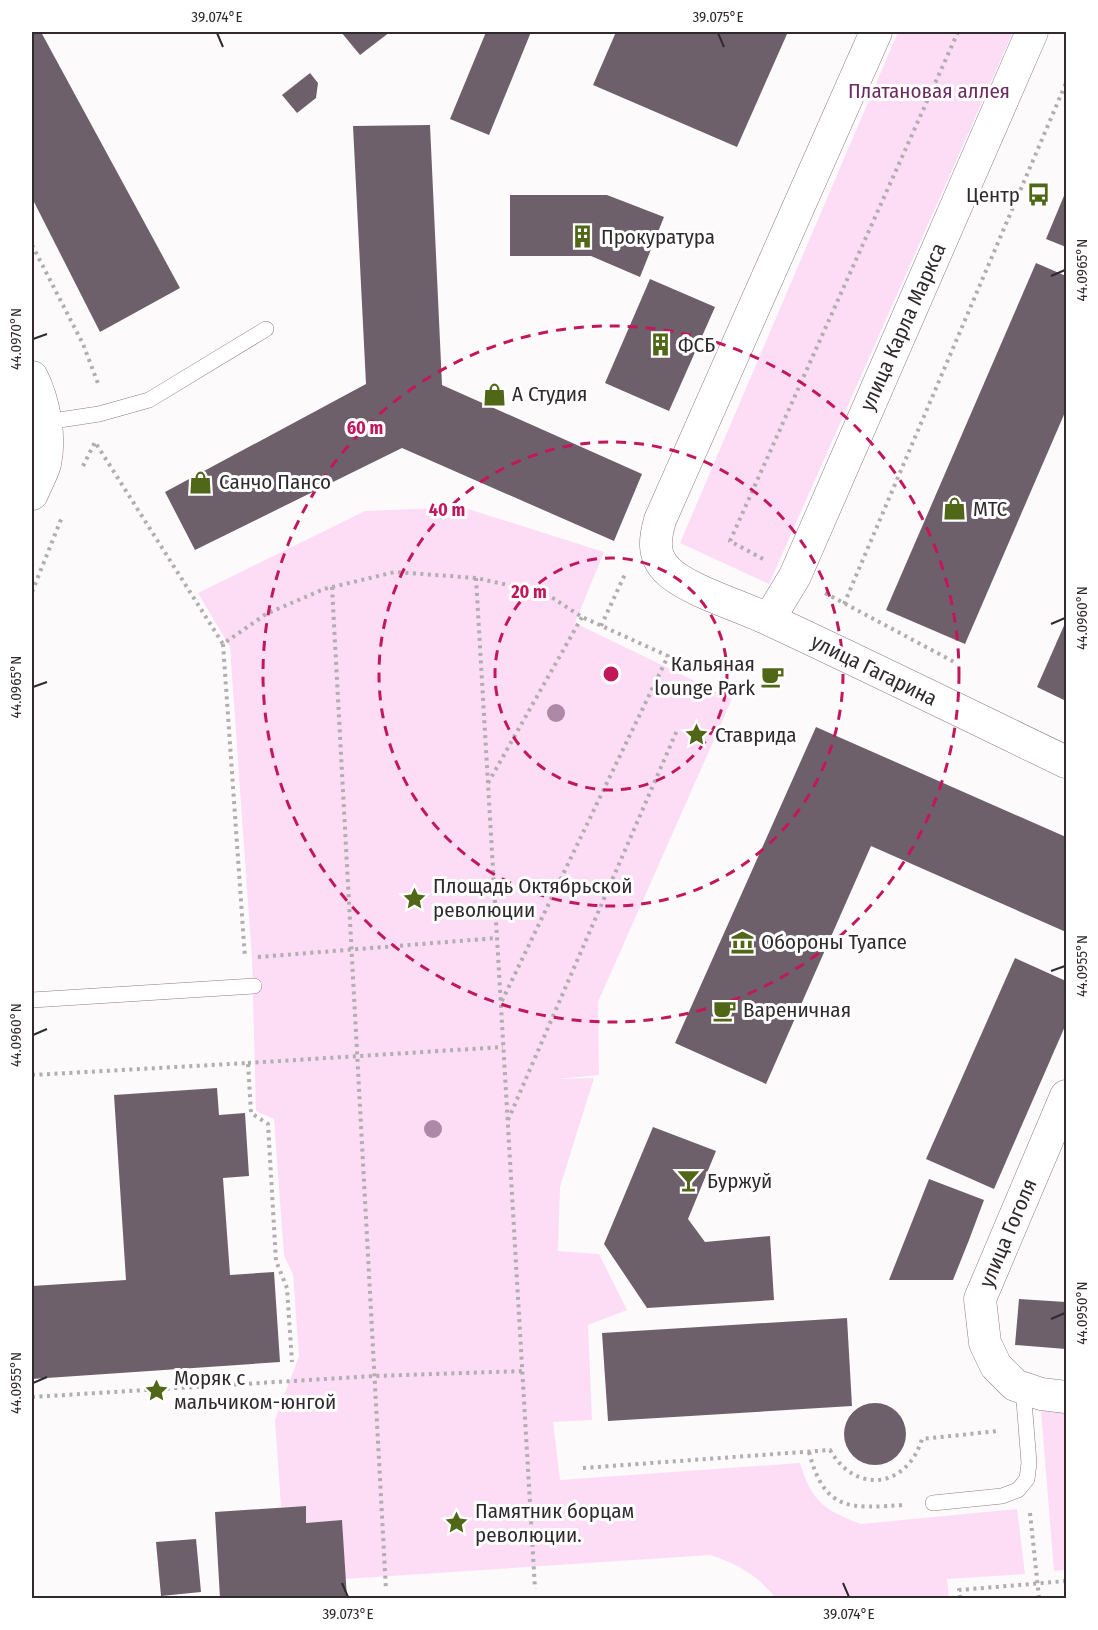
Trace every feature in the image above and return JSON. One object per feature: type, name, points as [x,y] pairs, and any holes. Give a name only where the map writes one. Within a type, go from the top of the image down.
[{"type":"street","name":"улица Гагарина","points":[[876,32],[660,519],[654,540],[658,556],[667,570],[681,580],[769,619],[1066,762]]},
{"type":"street","name":"улица Карла Маркса","points":[[769,619],[795,576],[1032,32]]},
{"type":"street","points":[[32,377],[39,391],[46,422],[45,463],[32,494]]},
{"type":"street","name":"улица Гоголя","points":[[1066,1096],[980,1299],[985,1343],[996,1366],[1015,1384],[1023,1388],[1066,1397]]},
{"type":"lane","points":[[46,422],[99,414],[149,400],[266,329]]},
{"type":"lane","points":[[32,1000],[254,986]]},
{"type":"lane","points":[[933,1503],[1002,1496],[1018,1490],[1027,1479],[1029,1463],[1023,1388]]},
{"type":"path","points":[[844,604],[1066,83]]},
{"type":"path","points":[[32,245],[83,344],[103,395]]},
{"type":"path","points":[[82,469],[95,442],[223,644],[246,958]]},
{"type":"path","points":[[32,592],[63,514]]},
{"type":"path","points":[[223,644],[266,614],[333,587],[395,572],[476,578],[545,593],[582,617],[668,656],[501,1003]]},
{"type":"path","points":[[476,578],[536,1589]]},
{"type":"path","points":[[333,587],[386,1590]]},
{"type":"path","points":[[488,783],[582,617]]},
{"type":"path","points":[[508,1120],[678,728]]},
{"type":"path","points":[[234,959],[497,938]]},
{"type":"path","points":[[32,1075],[503,1047]]},
{"type":"path","points":[[248,1063],[251,1113],[268,1124],[276,1261],[287,1288],[292,1362]]},
{"type":"path","points":[[32,1397],[374,1376],[523,1371]]},
{"type":"path","points":[[583,1468],[830,1450],[838,1464],[850,1473],[864,1479],[880,1480],[895,1476],[908,1467],[918,1454],[922,1439],[1027,1428]]},
{"type":"path","points":[[809,1452],[814,1472],[837,1502],[857,1508],[933,1503]]},
{"type":"path","points":[[1027,1479],[1039,1599]]},
{"type":"path","points":[[960,1599],[959,1590],[1066,1581]]},
{"type":"green space","name":"Платановая аллея","points":[[898,32],[1013,32],[769,584],[680,543]]},
{"type":"green space","points":[[462,507],[604,552],[575,623],[732,699],[598,1002],[599,1075],[556,1079],[594,1078],[560,1187],[558,1251],[599,1254],[627,1310],[588,1325],[592,1420],[553,1422],[560,1480],[800,1463],[809,1487],[821,1503],[838,1514],[861,1524],[1017,1509],[1025,1574],[947,1579],[949,1598],[776,1598],[746,1571],[710,1555],[345,1579],[342,1520],[306,1523],[305,1506],[281,1507],[275,1420],[299,1356],[293,1274],[284,1256],[274,1119],[256,1111],[252,960],[230,647],[198,593],[365,511]]},
{"type":"green space","points":[[1041,1411],[1066,1412],[1066,1570],[1054,1571]]},
{"type":"building","points":[[32,32],[41,32],[180,288],[100,332],[32,198]]},
{"type":"building","points":[[341,32],[390,32],[360,55]]},
{"type":"building","points":[[486,32],[531,32],[489,135],[450,119]]},
{"type":"building","points":[[616,32],[782,32],[787,34],[737,147],[593,85]]},
{"type":"building","points":[[310,73],[318,83],[316,98],[297,113],[282,95]]},
{"type":"building","points":[[430,125],[442,385],[642,474],[614,541],[402,448],[195,550],[165,492],[366,384],[353,126]]},
{"type":"building","points":[[1066,191],[1066,247],[1046,239]]},
{"type":"building","name":"Прокуратура","points":[[510,195],[607,195],[664,217],[640,277],[591,256],[510,256]]},
{"type":"building","points":[[1036,263],[1066,276],[1066,410],[965,644],[886,610]]},
{"type":"building","name":"ФСБ","points":[[650,279],[715,307],[669,411],[605,383]]},
{"type":"building","points":[[1066,621],[1066,701],[1037,687]]},
{"type":"building","points":[[816,727],[1066,837],[1066,932],[871,846],[766,1084],[675,1043]]},
{"type":"building","points":[[1015,958],[1066,981],[1066,1024],[994,1189],[926,1159]]},
{"type":"building","points":[[217,1088],[219,1115],[245,1113],[249,1176],[223,1178],[230,1275],[274,1272],[280,1362],[32,1379],[32,1286],[126,1280],[114,1095]]},
{"type":"building","points":[[653,1127],[716,1151],[688,1219],[705,1242],[770,1236],[774,1300],[647,1308],[604,1244]]},
{"type":"building","points":[[929,1179],[984,1200],[969,1240],[953,1280],[889,1280]]},
{"type":"building","points":[[1019,1299],[1066,1302],[1066,1349],[1015,1345]]},
{"type":"building","points":[[847,1318],[852,1406],[608,1421],[602,1333]]},
{"type":"building","points":[[869,1403],[881,1403],[897,1412],[904,1422],[906,1434],[904,1446],[897,1456],[881,1465],[869,1465],[858,1460],[849,1451],[844,1440],[844,1428],[849,1417],[858,1408]]},
{"type":"building","points":[[306,1506],[306,1523],[342,1520],[347,1598],[220,1598],[215,1512]]},
{"type":"building","points":[[196,1539],[201,1592],[161,1596],[156,1542]]},
{"type":"place","name":"Центр","points":[[1038,195]]},
{"type":"place","name":"Прокуратура","points":[[583,237]]},
{"type":"place","name":"ФСБ","points":[[660,345]]},
{"type":"place","name":"А Студия","points":[[494,394]]},
{"type":"place","name":"Санчо Пансо","points":[[201,482]]},
{"type":"place","name":"МТС","points":[[955,509]]},
{"type":"place","name":"Кальяная lounge Park","points":[[773,676]]},
{"type":"place","name":"Ставрида","points":[[697,735]]},
{"type":"place","name":"Площадь Октябрьской революции","points":[[415,898]]},
{"type":"place","name":"Обороны Туапсе","points":[[743,942]]},
{"type":"place","name":"Вареничная","points":[[725,1010]]},
{"type":"place","name":"Буржуй","points":[[689,1181]]},
{"type":"place","name":"Моряк с мальчиком-юнгой","points":[[156,1390]]},
{"type":"place","name":"Памятник борцам революции.","points":[[457,1523]]}]
